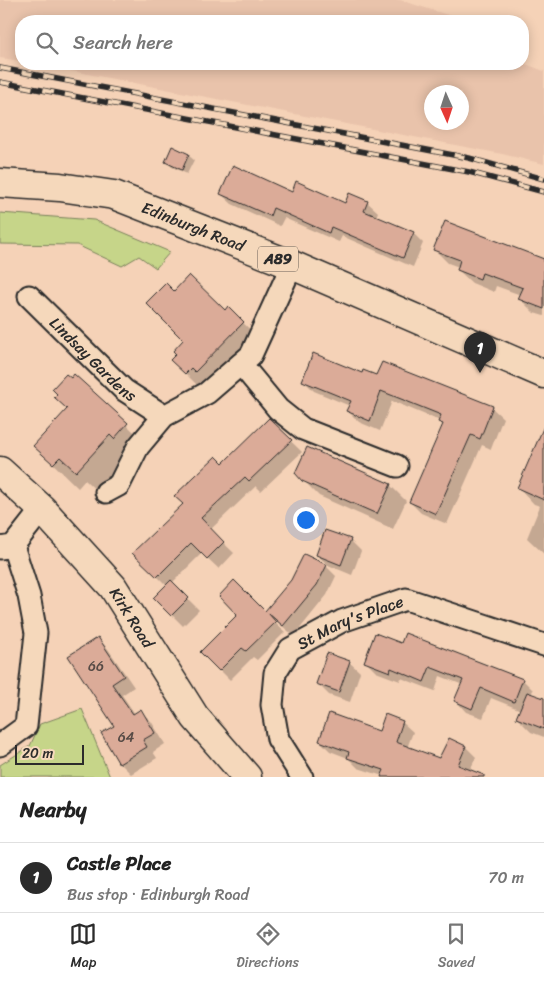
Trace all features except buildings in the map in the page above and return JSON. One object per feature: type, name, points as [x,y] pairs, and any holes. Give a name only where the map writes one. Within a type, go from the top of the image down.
[{"type":"main road","name":"Edinburgh Road","points":[[0,183],[60,187],[114,195],[292,265],[544,374]]},
{"type":"main road","name":"Kirk Road","points":[[0,471],[42,510],[113,587],[195,717],[246,777]]},
{"type":"street","points":[[106,492],[119,485],[138,447],[164,416],[207,393],[251,356],[292,265]]},
{"type":"street","name":"Lindsay Gardens","points":[[28,296],[124,390],[164,416]]},
{"type":"street","points":[[241,364],[278,409],[303,429],[397,466]]},
{"type":"street","points":[[0,746],[26,726],[36,632],[29,596],[6,547],[42,510]]},
{"type":"street","name":"St Mary's Place","points":[[302,777],[278,740],[272,705],[275,673],[290,649],[298,644],[342,621],[406,599],[544,645]]},
{"type":"shaded area","points":[[0,0],[400,0],[448,15],[15,15],[15,60],[0,58]]},
{"type":"shaded area","points":[[529,65],[544,71],[544,164],[502,154],[67,70],[529,70]]},
{"type":"green space","points":[[0,213],[94,220],[170,252],[156,268],[139,256],[122,266],[77,245],[0,244]]},
{"type":"green space","points":[[82,709],[110,777],[0,777],[0,765],[30,746],[40,724]]},
{"type":"railway","points":[[0,68],[469,158],[544,179]]},
{"type":"railway","points":[[0,82],[469,172],[544,192]]},
{"type":"place","name":"Castle Place","points":[[480,373]]}]
